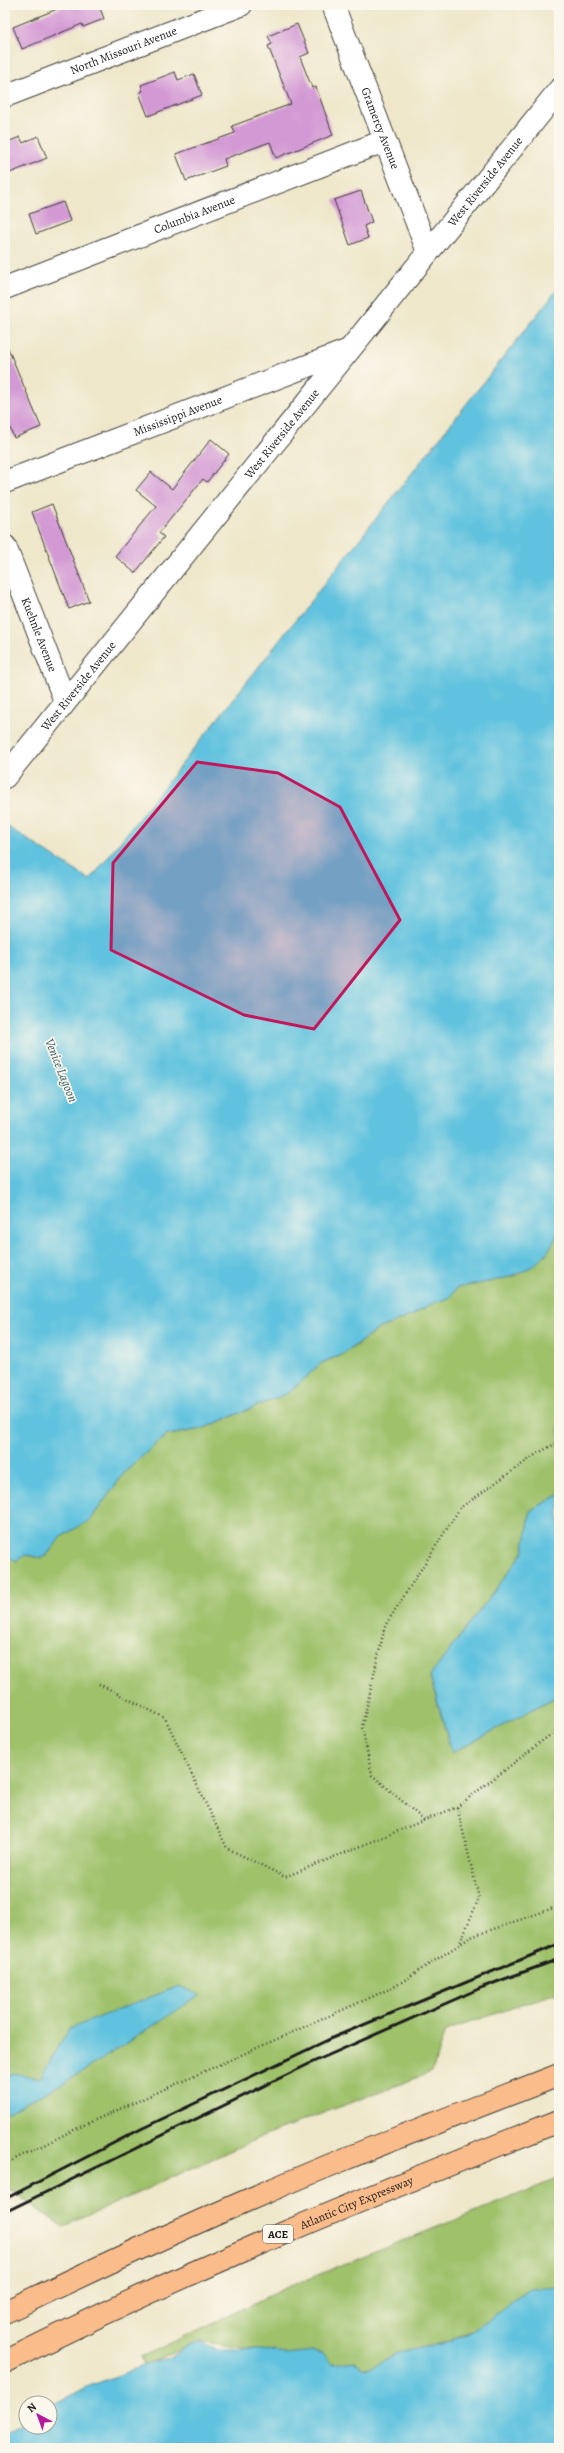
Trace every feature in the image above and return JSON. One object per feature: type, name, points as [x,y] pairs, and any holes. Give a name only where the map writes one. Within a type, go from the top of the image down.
[{"type":"highway","points":[[5,2312],[146,2245],[245,2201],[344,2159],[559,2075]]},
{"type":"highway","name":"Atlantic City Expressway","points":[[5,2362],[64,2332],[258,2242],[559,2121]]},
{"type":"street","name":"North Missouri Avenue","points":[[5,96],[241,5]]},
{"type":"street","name":"Gramercy Avenue","points":[[333,5],[384,141],[428,252]]},
{"type":"street","name":"West Riverside Avenue","points":[[5,777],[559,90]]},
{"type":"street","name":"Columbia Avenue","points":[[5,288],[384,141]]},
{"type":"street","name":"Mississippi Avenue","points":[[5,482],[350,350]]},
{"type":"street","name":"Kuehnle Avenue","points":[[5,546],[65,701]]},
{"type":"path","points":[[424,1820],[372,1775],[362,1727],[385,1626],[460,1508],[538,1453],[559,1442]]},
{"type":"path","points":[[99,1684],[165,1718],[227,1848],[284,1877],[457,1807],[559,1728]]},
{"type":"path","points":[[457,1807],[479,1898],[459,1945]]},
{"type":"path","points":[[5,2164],[84,2125],[394,1987],[471,1937],[559,1906]]},
{"type":"highlighted area","points":[[197,762],[278,773],[340,807],[400,920],[314,1029],[244,1015],[111,950],[113,863]]},
{"type":"green space","points":[[559,1228],[559,1495],[531,1510],[523,1553],[430,1677],[452,1753],[559,1695],[559,1992],[445,2031],[432,2072],[265,2135],[63,2227],[5,2186],[5,1554],[14,1559],[26,1555],[41,1558],[47,1555],[61,1537],[90,1520],[125,1472],[160,1440],[168,1435],[202,1429],[290,1392],[321,1363],[344,1354],[380,1328],[411,1316],[431,1304],[449,1298],[457,1288],[519,1275],[546,1254]]},
{"type":"green space","points":[[559,2178],[559,2300],[368,2369],[200,2341],[144,2366],[141,2357],[286,2288]]},
{"type":"water","name":"Venice Lagoon","points":[[559,287],[559,1228],[552,1245],[543,1257],[531,1267],[504,1278],[457,1288],[449,1298],[431,1304],[411,1316],[380,1328],[343,1354],[321,1363],[290,1392],[202,1429],[168,1435],[160,1440],[125,1472],[90,1520],[61,1537],[47,1555],[41,1558],[26,1555],[16,1561],[5,1554],[5,825],[90,880]]},
{"type":"water","points":[[559,1495],[559,1695],[452,1753],[430,1676],[523,1553],[531,1510]]},
{"type":"water","points":[[179,1986],[200,1995],[78,2075],[5,2114],[5,2077],[13,2073],[40,2078],[69,2029]]},
{"type":"water","points":[[559,2287],[559,2448],[5,2448],[5,2433],[18,2426],[18,2435],[58,2435],[58,2402],[84,2388],[154,2362],[169,2359],[189,2345],[200,2341],[215,2350],[260,2350],[286,2354],[313,2351],[321,2353],[333,2364],[354,2361],[364,2370],[397,2353],[440,2344],[468,2334],[530,2289]]},
{"type":"building","points":[[67,5],[99,5],[104,19],[83,27],[82,24],[22,49],[13,27]]},
{"type":"building","points":[[297,24],[309,53],[300,57],[312,88],[316,87],[333,135],[276,158],[270,142],[224,159],[226,166],[186,181],[176,154],[235,133],[232,126],[291,104],[268,46],[272,44],[268,36]]},
{"type":"building","points":[[175,72],[178,80],[194,74],[202,95],[148,116],[139,93],[143,91],[141,85]]},
{"type":"building","points":[[38,136],[47,158],[5,175],[5,143],[20,137],[23,143]]},
{"type":"building","points":[[361,191],[372,222],[364,226],[368,238],[350,245],[334,200]]},
{"type":"building","points":[[63,202],[70,221],[36,234],[29,214]]},
{"type":"building","points":[[5,341],[41,427],[14,438],[5,416]]},
{"type":"building","points":[[211,439],[229,454],[207,482],[203,479],[159,533],[164,537],[135,573],[115,556],[156,506],[136,490],[151,472],[172,489]]},
{"type":"building","points":[[52,504],[89,601],[69,609],[32,512]]},
{"type":"railway","points":[[5,2199],[141,2129],[332,2038],[559,1944]]},
{"type":"railway","points":[[5,2212],[313,2062],[483,1987],[559,1959]]}]
